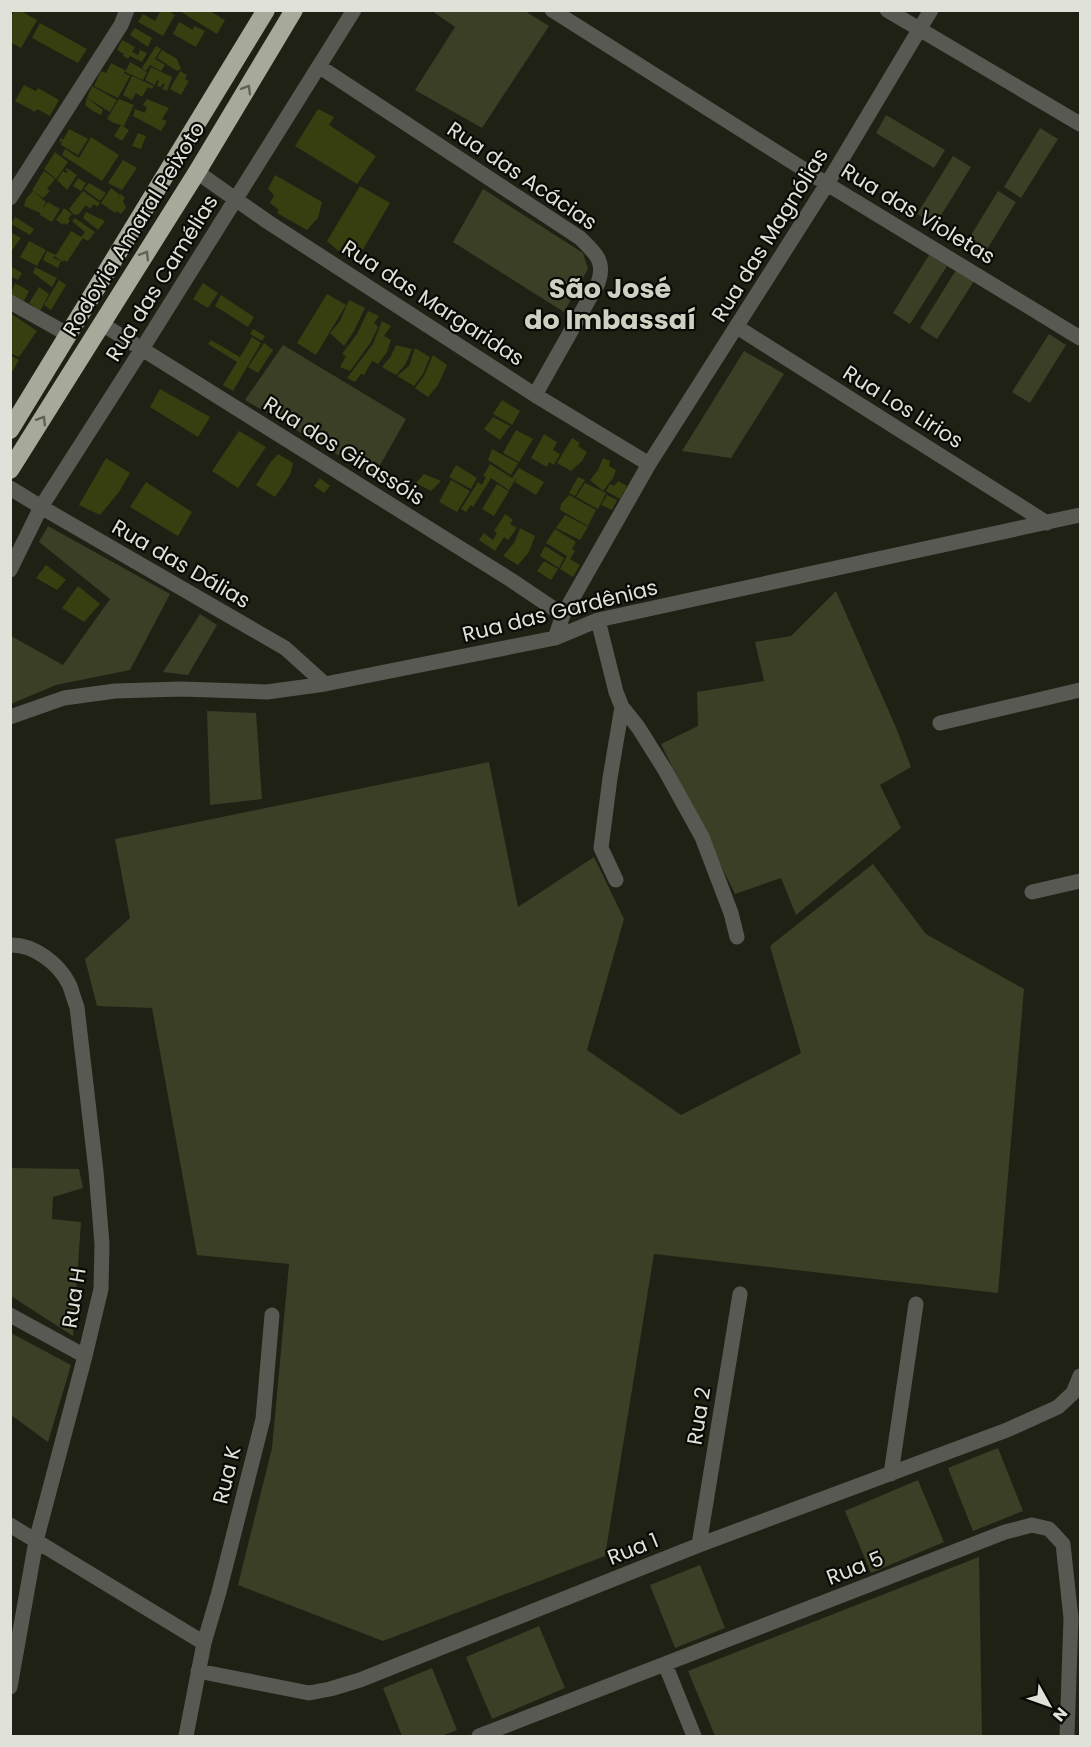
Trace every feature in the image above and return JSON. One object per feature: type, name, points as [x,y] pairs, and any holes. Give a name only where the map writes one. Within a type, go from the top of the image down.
[{"type":"highway","name":"Rodovia Amaral Peixoto","points":[[10,430],[266,10]]},
{"type":"highway","name":"Rodovia Amaral Peixoto","points":[[10,470],[197,172],[294,10]]},
{"type":"street","points":[[12,193],[121,25],[126,10]]},
{"type":"street","name":"Rua das Camélias","points":[[10,570],[41,507],[354,10]]},
{"type":"street","name":"Rua das Violetas","points":[[552,10],[827,183],[1080,338]]},
{"type":"street","points":[[887,10],[1080,124]]},
{"type":"street","name":"Rua das Magnólias","points":[[555,638],[563,615],[650,464],[827,183],[931,10]]},
{"type":"street","name":"Rua das Acácias","points":[[320,67],[580,238],[598,257],[602,267],[598,283],[535,395]]},
{"type":"street","name":"Rua das Margaridas","points":[[197,172],[268,222],[535,395],[650,464]]},
{"type":"street","points":[[10,302],[69,335]]},
{"type":"street","name":"Rua dos Girassóis","points":[[102,324],[511,579],[563,615]]},
{"type":"street","name":"Rua Los Lirios","points":[[737,327],[1047,523]]},
{"type":"street","name":"Rua das Dálias","points":[[10,488],[285,648],[326,684]]},
{"type":"street","name":"Rua das Gardênias","points":[[10,717],[64,698],[115,691],[181,689],[267,692],[326,684],[555,638],[598,620],[1080,515]]},
{"type":"street","points":[[598,620],[622,707],[660,761],[702,837],[731,913],[737,937]]},
{"type":"street","points":[[940,723],[1080,690]]},
{"type":"street","points":[[616,880],[601,848],[622,707]]},
{"type":"street","points":[[1032,892],[1080,881]]},
{"type":"street","name":"Rua H","points":[[10,945],[37,952],[58,967],[69,984],[76,1007],[96,1171],[102,1244],[101,1289],[36,1541],[10,1687]]},
{"type":"street","name":"Rua 2","points":[[699,1545],[740,1294]]},
{"type":"street","points":[[891,1473],[916,1304]]},
{"type":"street","points":[[10,1315],[85,1356]]},
{"type":"street","name":"Rua K","points":[[186,1737],[201,1657],[263,1419],[272,1315]]},
{"type":"street","name":"Rua 1","points":[[201,1657],[309,1693],[360,1680],[699,1545],[1027,1421],[1058,1407],[1073,1393],[1080,1376]]},
{"type":"street","points":[[10,1525],[201,1657]]},
{"type":"street","name":"Rua 5","points":[[479,1737],[1005,1532],[1032,1525],[1048,1529],[1063,1544],[1076,1618],[1067,1737]]},
{"type":"street","points":[[665,1664],[694,1737]]},
{"type":"green space","points":[[432,11],[525,11],[549,26],[482,128],[415,90],[455,27]]},
{"type":"green space","points":[[886,115],[945,150],[934,168],[876,133]]},
{"type":"green space","points":[[1040,128],[1058,139],[1021,198],[1004,187]]},
{"type":"green space","points":[[953,156],[971,167],[935,225],[917,214]]},
{"type":"green space","points":[[483,189],[583,253],[588,269],[564,312],[453,242]]},
{"type":"green space","points":[[998,191],[1016,202],[980,261],[962,250]]},
{"type":"green space","points":[[929,255],[947,266],[910,324],[893,313]]},
{"type":"green space","points":[[956,270],[974,281],[937,339],[920,328]]},
{"type":"green space","points":[[1049,334],[1066,345],[1030,403],[1012,392]]},
{"type":"green space","points":[[283,345],[406,419],[374,476],[245,400]]},
{"type":"green space","points":[[744,351],[784,374],[731,458],[682,451]]},
{"type":"green space","points":[[48,526],[170,594],[130,670],[56,685],[11,704],[11,636],[63,665],[110,599],[39,542]]},
{"type":"green space","points":[[836,591],[911,767],[880,785],[901,828],[796,915],[781,878],[735,894],[661,744],[698,726],[697,692],[764,681],[755,642],[791,636]]},
{"type":"green space","points":[[200,614],[217,625],[188,675],[163,672]]},
{"type":"green space","points":[[207,711],[256,713],[262,799],[210,805]]},
{"type":"green space","points":[[489,762],[518,907],[594,857],[624,919],[587,1050],[681,1115],[801,1053],[770,946],[873,864],[926,934],[1024,989],[998,1293],[654,1254],[605,1556],[383,1641],[238,1585],[272,1448],[289,1264],[197,1255],[152,1008],[97,1006],[85,959],[130,918],[115,839]]},
{"type":"green space","points":[[11,1168],[79,1169],[83,1188],[53,1197],[52,1219],[81,1222],[73,1336],[11,1296]]},
{"type":"green space","points":[[11,1333],[71,1365],[48,1442],[11,1415]]},
{"type":"green space","points":[[998,1448],[1023,1511],[973,1531],[948,1468]]},
{"type":"green space","points":[[918,1480],[944,1542],[871,1573],[845,1511]]},
{"type":"green space","points":[[979,1557],[982,1736],[715,1736],[688,1671]]},
{"type":"green space","points":[[700,1565],[725,1628],[675,1648],[650,1585]]},
{"type":"green space","points":[[539,1626],[565,1688],[492,1719],[466,1657]]},
{"type":"green space","points":[[432,1668],[457,1730],[442,1736],[402,1736],[383,1688]]},
{"type":"building","points":[[15,10],[37,20],[21,48],[10,42],[10,18]]},
{"type":"building","points":[[161,10],[167,10],[175,15],[163,36],[138,22],[143,14],[155,21]]},
{"type":"building","points":[[178,10],[208,10],[225,20],[217,34]]},
{"type":"building","points":[[179,22],[193,30],[194,26],[205,31],[196,47],[173,34]]},
{"type":"building","points":[[40,23],[87,49],[78,63],[32,38]]},
{"type":"building","points":[[135,28],[152,38],[148,47],[130,35]]},
{"type":"building","points":[[122,40],[135,47],[132,52],[138,55],[140,50],[147,53],[142,62],[130,56],[128,59],[117,50]]},
{"type":"building","points":[[156,46],[161,49],[155,59],[165,65],[161,71],[150,65],[146,71],[142,68]]},
{"type":"building","points":[[162,50],[177,59],[181,69],[177,71],[157,58]]},
{"type":"building","points":[[130,62],[147,72],[143,80],[125,72]]},
{"type":"building","points":[[111,63],[125,70],[124,73],[130,76],[118,98],[94,86],[101,71],[106,73]]},
{"type":"building","points":[[151,67],[172,77],[167,91],[162,89],[165,84],[163,83],[161,87],[157,86],[159,81],[157,80],[155,85],[145,80]]},
{"type":"building","points":[[180,71],[187,75],[185,79],[189,81],[181,95],[170,89]]},
{"type":"building","points":[[132,76],[154,86],[152,89],[148,87],[142,97],[136,93],[132,100],[123,95]]},
{"type":"building","points":[[24,85],[36,91],[38,88],[59,100],[50,116],[37,109],[35,112],[15,101]]},
{"type":"building","points":[[92,86],[117,100],[110,112],[87,98]]},
{"type":"building","points":[[87,98],[103,110],[101,115],[85,105]]},
{"type":"building","points":[[119,99],[134,105],[124,126],[107,119]]},
{"type":"building","points":[[147,99],[169,108],[162,119],[167,121],[161,131],[133,116],[135,109],[146,113],[147,107],[143,105]]},
{"type":"building","points":[[318,109],[334,117],[329,125],[376,156],[357,184],[295,146]]},
{"type":"building","points":[[121,125],[129,130],[122,141],[114,136]]},
{"type":"building","points":[[69,129],[88,139],[78,155],[61,145],[62,142],[59,141],[61,138],[63,140]]},
{"type":"building","points":[[138,133],[146,136],[141,149],[132,146]]},
{"type":"building","points":[[91,137],[119,155],[102,181],[62,155],[65,149],[79,158]]},
{"type":"building","points":[[55,152],[68,162],[56,179],[44,169]]},
{"type":"building","points":[[123,160],[137,168],[122,190],[108,183]]},
{"type":"building","points":[[67,168],[77,175],[67,190],[57,180],[63,171],[66,173],[68,171],[65,170]]},
{"type":"building","points":[[44,171],[55,179],[47,189],[50,191],[43,198],[32,190]]},
{"type":"building","points":[[275,175],[322,202],[318,218],[307,230],[277,213],[279,210],[270,203],[274,195],[268,189]]},
{"type":"building","points":[[78,178],[86,183],[81,191],[73,186]]},
{"type":"building","points":[[89,183],[106,193],[100,201],[84,189]]},
{"type":"building","points":[[360,186],[390,203],[358,258],[341,253],[327,241]]},
{"type":"building","points":[[111,188],[120,195],[113,205],[121,194],[125,198],[123,201],[126,208],[121,214],[117,211],[115,213],[101,203]]},
{"type":"building","points":[[33,191],[46,202],[43,208],[48,202],[60,209],[52,222],[40,213],[24,206],[26,199]]},
{"type":"building","points":[[83,191],[100,203],[97,207],[94,204],[90,209],[86,205],[78,215],[73,214],[69,209]]},
{"type":"building","points":[[64,208],[72,214],[67,225],[56,220]]},
{"type":"building","points":[[86,212],[105,221],[98,230],[83,218]]},
{"type":"building","points":[[15,217],[34,229],[30,235],[11,224]]},
{"type":"building","points":[[75,218],[95,232],[88,241],[81,237],[85,232],[72,221]]},
{"type":"building","points":[[71,231],[83,238],[67,262],[54,256],[53,258],[61,261],[58,268],[43,260],[47,251],[56,255]]},
{"type":"building","points":[[10,232],[21,238],[12,250],[10,249]]},
{"type":"building","points":[[29,241],[46,250],[37,266],[20,257]]},
{"type":"building","points":[[10,266],[22,273],[18,280],[10,276]]},
{"type":"building","points":[[35,267],[57,278],[52,287],[33,273]]},
{"type":"building","points":[[59,280],[66,285],[51,310],[44,305]]},
{"type":"building","points":[[15,283],[29,291],[24,301],[10,295]]},
{"type":"building","points":[[203,283],[218,293],[208,308],[193,299]]},
{"type":"building","points":[[39,287],[49,294],[40,311],[29,303]]},
{"type":"building","points":[[327,294],[346,305],[316,355],[297,343]]},
{"type":"building","points":[[221,295],[254,317],[248,327],[215,306]]},
{"type":"building","points":[[349,300],[365,308],[344,346],[330,333],[340,321]]},
{"type":"building","points":[[368,311],[379,316],[374,323],[378,327],[371,342],[350,371],[340,367],[346,356],[342,354],[357,334]]},
{"type":"building","points":[[10,313],[37,331],[19,357],[10,353]]},
{"type":"building","points":[[382,321],[391,326],[384,336],[391,340],[387,352],[378,364],[372,361],[364,375],[361,374],[355,382],[347,378],[373,344]]},
{"type":"building","points":[[253,329],[265,336],[262,341],[250,334]]},
{"type":"building","points":[[252,337],[261,343],[233,391],[223,385],[237,362],[208,344],[211,340],[240,357]]},
{"type":"building","points":[[264,343],[273,350],[258,373],[248,367]]},
{"type":"building","points":[[396,345],[412,349],[405,365],[396,375],[382,367]]},
{"type":"building","points":[[415,348],[430,357],[423,374],[414,386],[397,376],[409,366]]},
{"type":"building","points":[[10,355],[19,360],[10,375]]},
{"type":"building","points":[[433,355],[447,365],[438,385],[428,397],[415,388],[424,376]]},
{"type":"building","points":[[160,389],[210,417],[198,437],[150,407]]},
{"type":"building","points":[[502,400],[520,411],[512,425],[493,414]]},
{"type":"building","points":[[493,417],[510,426],[500,440],[484,429]]},
{"type":"building","points":[[516,430],[533,439],[519,462],[503,453]]},
{"type":"building","points":[[239,431],[266,447],[238,488],[212,471]]},
{"type":"building","points":[[544,434],[557,442],[553,450],[560,454],[554,465],[549,462],[547,467],[531,458]]},
{"type":"building","points":[[572,438],[580,443],[578,446],[587,452],[582,461],[571,471],[557,463]]},
{"type":"building","points":[[492,449],[518,463],[511,475],[488,460]]},
{"type":"building","points":[[278,454],[293,463],[290,475],[275,497],[256,485]]},
{"type":"building","points":[[106,458],[130,473],[119,492],[100,515],[79,505]]},
{"type":"building","points":[[603,458],[610,461],[609,466],[616,470],[603,491],[590,480],[598,470]]},
{"type":"building","points":[[490,464],[512,478],[519,468],[544,482],[536,495],[515,482],[518,476],[509,490],[491,478],[473,507],[471,505],[466,512],[461,509],[478,482],[482,485],[486,477],[483,476]]},
{"type":"building","points":[[456,465],[477,478],[471,489],[449,477]]},
{"type":"building","points":[[424,474],[441,481],[431,491],[416,483]]},
{"type":"building","points":[[578,477],[585,480],[575,496],[569,493]]},
{"type":"building","points":[[320,478],[330,486],[324,493],[314,486]]},
{"type":"building","points":[[451,480],[470,491],[457,512],[439,502]]},
{"type":"building","points":[[618,481],[627,486],[620,499],[606,491],[610,484],[614,486]]},
{"type":"building","points":[[146,482],[192,512],[178,536],[130,507]]},
{"type":"building","points":[[585,483],[606,493],[598,509],[576,497]]},
{"type":"building","points":[[497,484],[509,491],[494,516],[482,509]]},
{"type":"building","points":[[569,495],[596,510],[588,526],[560,510],[561,504]]},
{"type":"building","points":[[607,495],[617,500],[612,510],[601,505]]},
{"type":"building","points":[[505,514],[513,520],[510,524],[517,528],[508,540],[504,537],[495,551],[479,540],[484,533],[493,540],[497,533],[494,531]]},
{"type":"building","points":[[565,515],[588,527],[580,540],[556,528]]},
{"type":"building","points":[[520,528],[535,536],[529,552],[518,565],[503,556],[514,543]]},
{"type":"building","points":[[555,529],[576,542],[572,549],[575,551],[570,559],[580,565],[573,577],[560,569],[567,556],[546,543]]},
{"type":"building","points":[[545,546],[564,558],[559,568],[540,556]]},
{"type":"building","points":[[544,561],[558,569],[551,580],[537,571]]},
{"type":"building","points":[[46,565],[66,580],[57,590],[36,578]]},
{"type":"building","points":[[78,586],[100,604],[84,622],[62,608]]},
{"type":"district","name":"São José do Imbassaí","points":[[610,304]]}]
